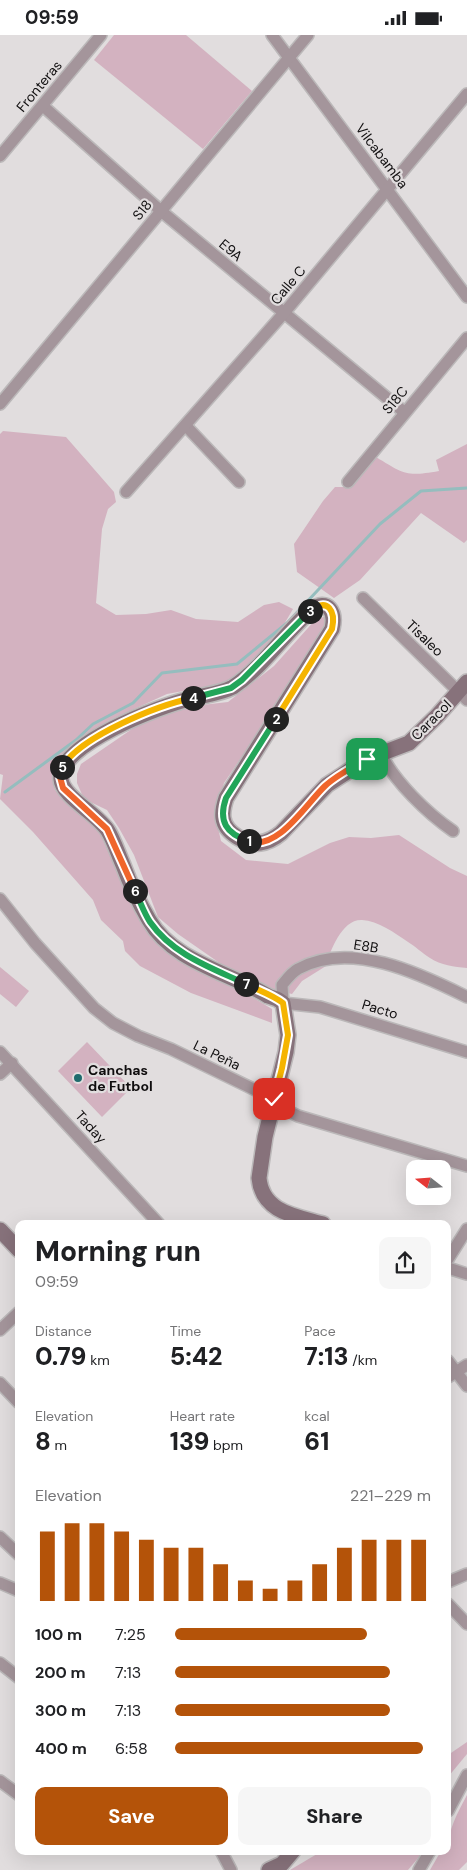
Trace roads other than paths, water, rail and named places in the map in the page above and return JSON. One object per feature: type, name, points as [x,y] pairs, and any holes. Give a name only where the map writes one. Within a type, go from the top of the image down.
[{"type":"street","name":"Fronteras","points":[[0,156],[101,35]]},
{"type":"street","name":"Vilcabamba","points":[[272,35],[467,297]]},
{"type":"street","name":"S18","points":[[0,404],[308,35]]},
{"type":"street","name":"Calle C","points":[[126,492],[284,313],[467,93]]},
{"type":"street","name":"E9A","points":[[43,106],[161,211],[404,412]]},
{"type":"street","name":"S18C","points":[[348,482],[467,338]]},
{"type":"street","points":[[186,426],[239,482]]},
{"type":"street","name":"Tisaleo","points":[[363,598],[464,691]]},
{"type":"street","name":"Caracol","points":[[283,1003],[192,959],[174,947],[160,934],[149,921],[107,829],[63,788],[60,777],[63,766],[75,753],[110,729],[148,712],[231,688],[252,671],[305,615],[321,605],[328,607],[334,617],[332,629],[226,798],[223,813],[224,822],[228,828],[240,838],[257,844],[266,842],[281,833],[327,785],[367,759],[409,743],[464,691]]},
{"type":"street","points":[[381,754],[394,774],[424,808],[453,831]]},
{"type":"street","name":"La Peña","points":[[0,899],[35,943],[94,1008],[113,1023],[274,1099],[298,1117],[467,1166]]},
{"type":"street","name":"E8B","points":[[283,1003],[282,985],[296,969],[321,959],[343,957],[374,961],[406,970],[427,977],[467,997]]},
{"type":"street","points":[[283,1003],[288,1035],[265,1137],[259,1178],[261,1190],[266,1199],[276,1208],[311,1220]]},
{"type":"street","name":"Pacto","points":[[283,1003],[320,1007],[467,1053]]},
{"type":"street","name":"Taday","points":[[0,1052],[155,1220]]},
{"type":"street","points":[[0,1074],[12,1063]]},
{"type":"street","points":[[451,1254],[467,1229]]},
{"type":"street","points":[[0,1230],[15,1246]]},
{"type":"street","points":[[451,1269],[467,1274]]},
{"type":"street","points":[[0,1330],[15,1316]]},
{"type":"street","points":[[467,1365],[452,1374],[467,1386]]},
{"type":"street","points":[[0,1383],[15,1399]]},
{"type":"street","points":[[0,1537],[15,1551]]},
{"type":"street","points":[[451,1581],[467,1573]]},
{"type":"street","points":[[0,1583],[15,1589]]},
{"type":"street","points":[[451,1607],[467,1624]]},
{"type":"street","points":[[0,1663],[15,1675]]},
{"type":"street","points":[[451,1805],[467,1775]]},
{"type":"street","points":[[0,1781],[15,1792]]},
{"type":"street","points":[[223,1855],[231,1870]]},
{"type":"street","points":[[269,1870],[282,1864],[290,1855]]},
{"type":"street","points":[[419,1870],[428,1855]]},
{"type":"waterway","points":[[5,792],[76,740],[93,724],[133,703],[162,673],[237,664],[287,623],[380,524],[421,491],[467,488]]},
{"type":"place","name":"Canchas de Futbol","points":[[78,1078]]}]
